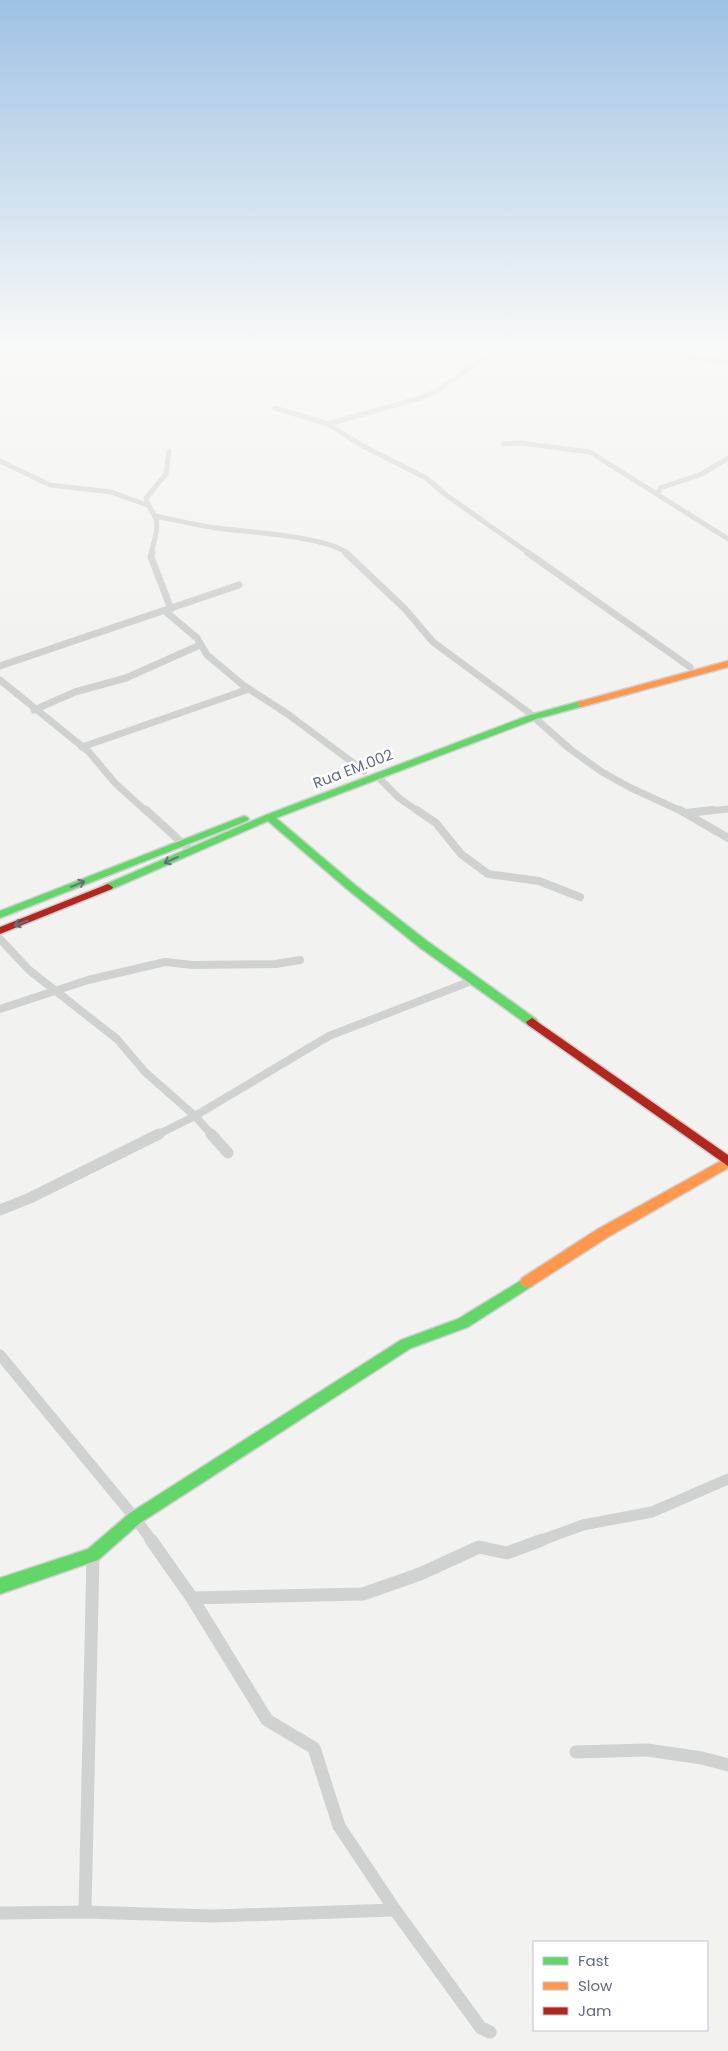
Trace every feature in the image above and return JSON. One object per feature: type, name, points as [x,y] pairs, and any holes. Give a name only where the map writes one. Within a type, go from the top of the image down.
[{"type":"street","points":[[361,445],[426,478],[446,495],[690,667]]},
{"type":"street","points":[[534,445],[590,452],[728,539]]},
{"type":"street","points":[[169,451],[168,473],[151,490],[146,498],[147,505],[155,516],[157,523],[151,557],[168,610],[197,638],[206,655],[249,690],[282,710],[364,772]]},
{"type":"street","points":[[658,494],[660,488],[702,474],[728,458]]},
{"type":"street","points":[[0,461],[50,485],[111,492],[147,505]]},
{"type":"street","points":[[155,516],[216,528],[281,536],[341,548],[405,609],[434,642],[530,715],[570,749],[602,772],[629,787],[686,813],[728,838]]},
{"type":"street","points":[[0,666],[239,585]]},
{"type":"street","points":[[34,710],[75,692],[126,678],[200,645]]},
{"type":"street","name":"Rua EM.002","points":[[0,931],[64,906],[187,847],[364,772],[530,715],[690,667],[728,658]]},
{"type":"street","name":"Rua EM.002","points":[[0,915],[269,817],[530,715],[728,664]]},
{"type":"street","points":[[0,680],[34,710],[82,747],[115,783],[187,847]]},
{"type":"street","points":[[82,747],[249,690]]},
{"type":"street","points":[[377,776],[399,798],[436,823],[461,854],[488,874],[538,881],[580,897]]},
{"type":"street","points":[[686,813],[728,809]]},
{"type":"street","points":[[0,1586],[92,1554],[135,1518],[406,1344],[464,1323],[603,1233],[726,1157],[423,944],[351,887],[269,817]]},
{"type":"street","points":[[0,939],[29,970],[117,1038],[146,1072],[195,1116],[228,1153]]},
{"type":"street","points":[[0,1009],[88,980],[165,962],[193,965],[276,964],[300,960]]},
{"type":"street","points":[[0,1210],[30,1198],[195,1116],[328,1036],[474,980]]},
{"type":"street","points":[[0,1355],[135,1518],[192,1598],[267,1720],[314,1748],[339,1826],[395,1910],[481,2028],[490,2032]]},
{"type":"street","points":[[192,1598],[363,1594],[420,1574],[479,1547],[506,1552],[583,1525],[652,1512],[728,1479]]},
{"type":"street","points":[[85,1912],[92,1554]]},
{"type":"street","points":[[576,1752],[647,1750],[702,1758],[728,1766]]},
{"type":"street","points":[[0,1913],[85,1912],[213,1916],[395,1910]]},
{"type":"traffic: fast","points":[[108,887],[269,817],[533,717],[581,704]]},
{"type":"traffic: fast","points":[[269,817],[351,887],[423,944],[532,1022]]},
{"type":"traffic: fast","points":[[0,915],[244,819]]},
{"type":"traffic: fast","points":[[0,1586],[93,1555],[135,1518],[406,1344],[463,1323],[527,1282]]},
{"type":"traffic: slow","points":[[581,704],[728,664]]},
{"type":"traffic: slow","points":[[527,1282],[603,1233],[728,1162]]},
{"type":"traffic: jam","points":[[0,931],[108,887]]},
{"type":"traffic: jam","points":[[532,1022],[728,1161]]}]
